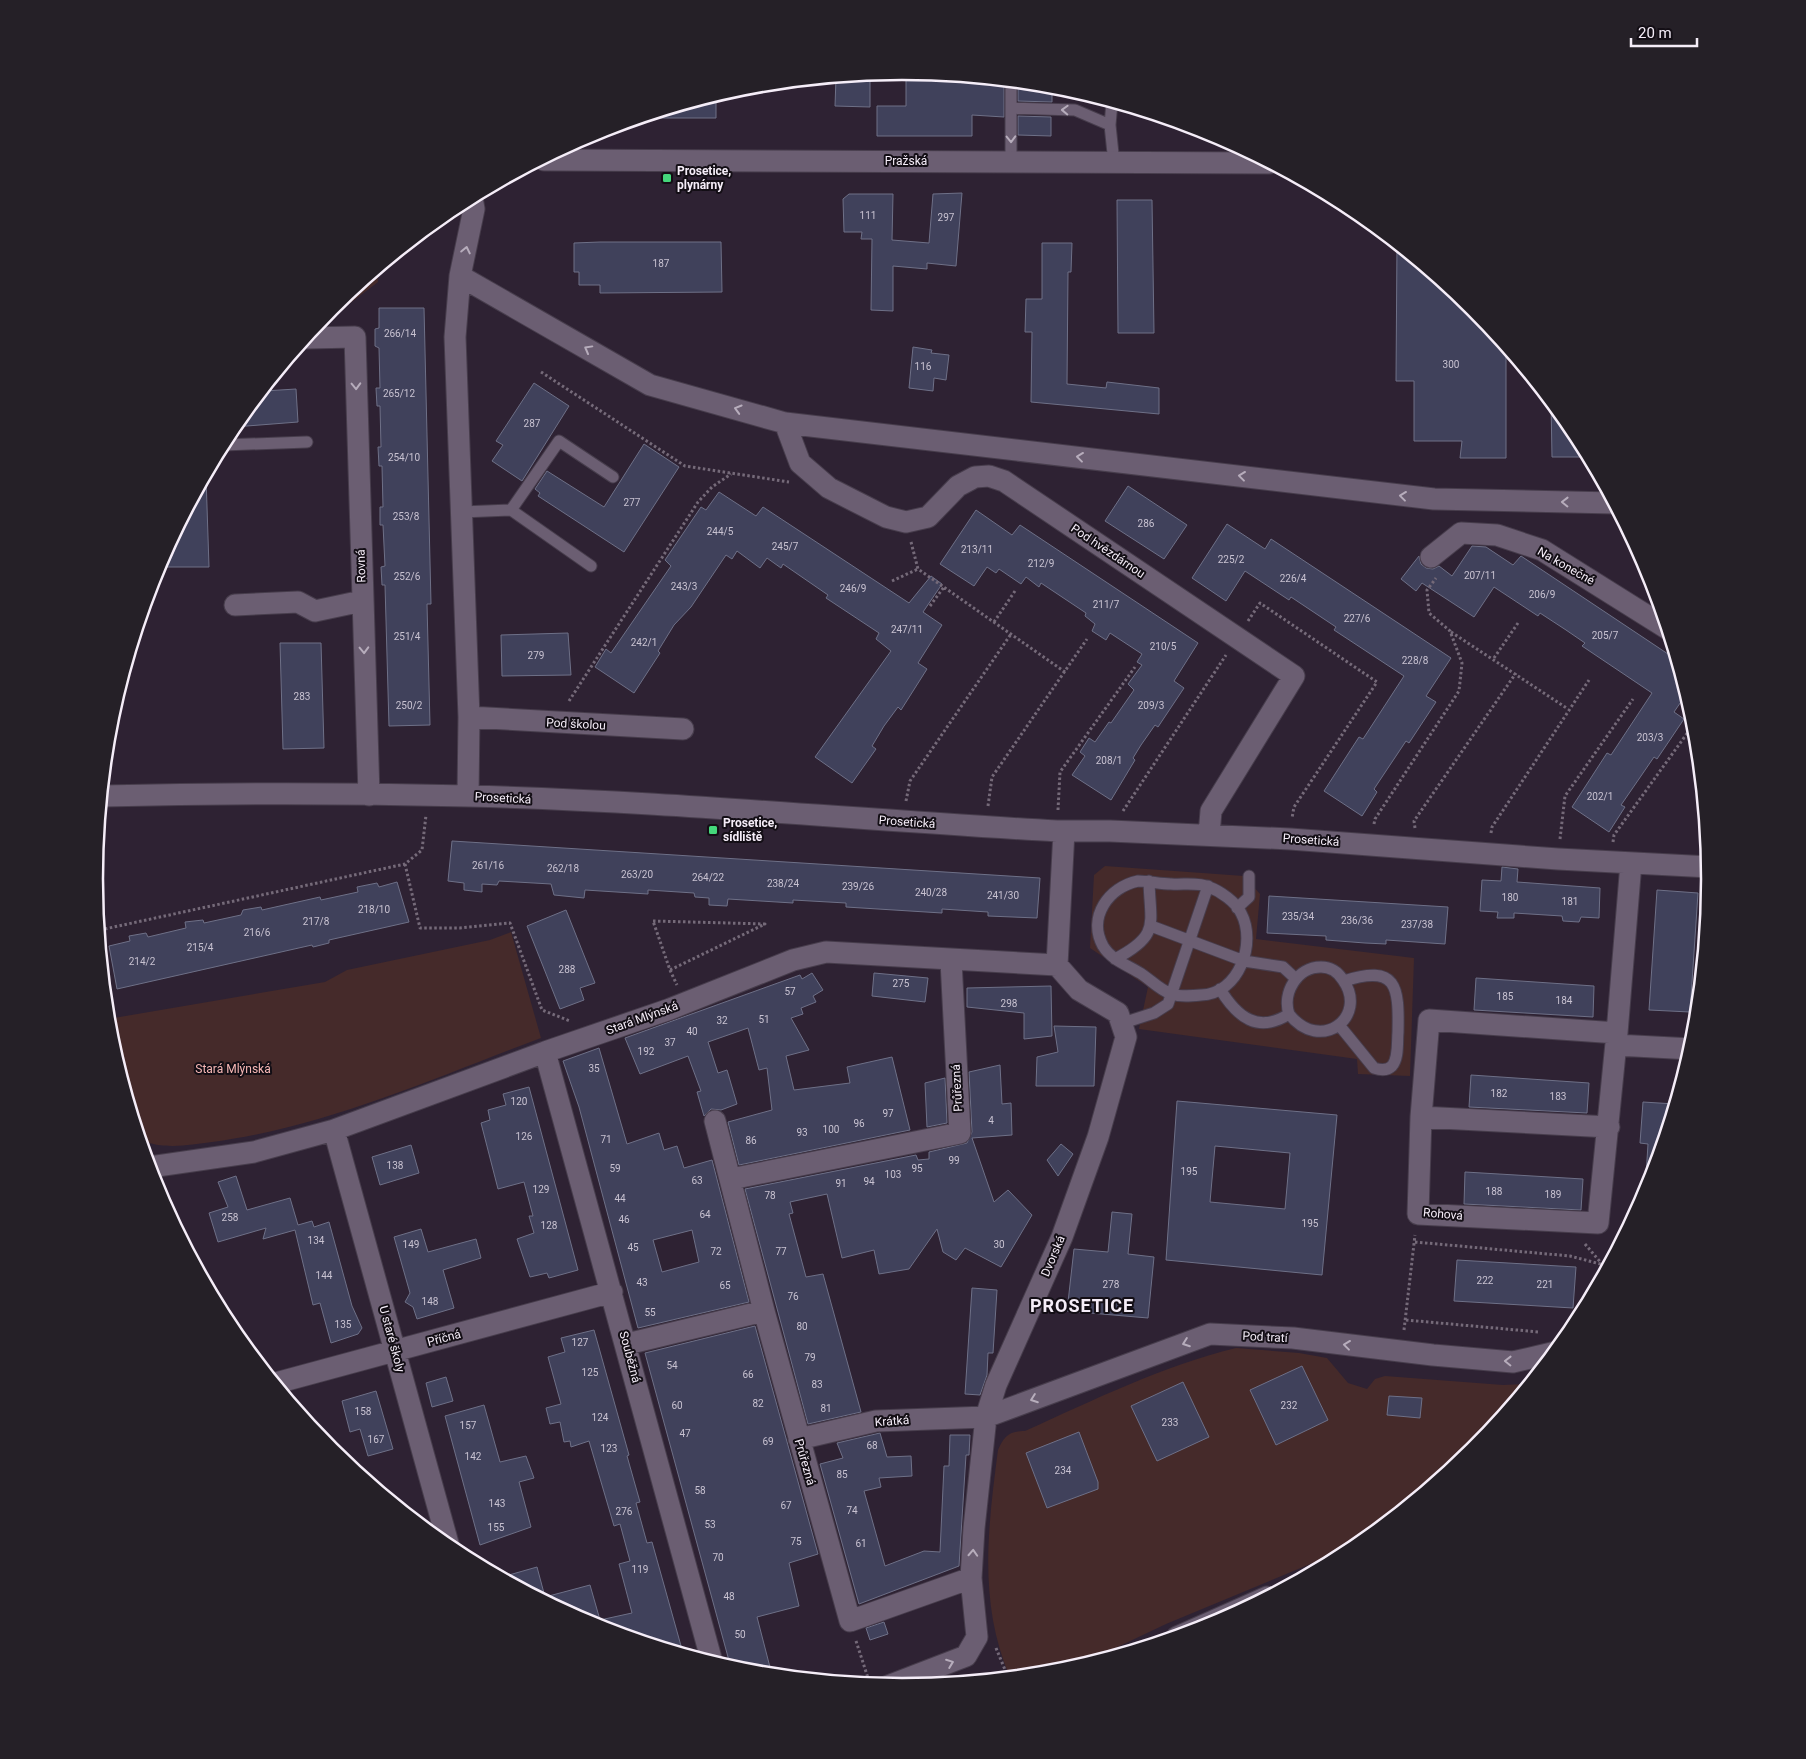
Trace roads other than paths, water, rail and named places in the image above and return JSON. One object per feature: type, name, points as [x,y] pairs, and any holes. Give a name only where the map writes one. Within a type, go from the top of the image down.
[{"type":"street","name":"Pražská","points":[[554,160],[1259,163]]},
{"type":"street","points":[[468,796],[469,717],[455,337],[460,276],[473,206]]},
{"type":"street","points":[[460,276],[650,385],[784,422],[1434,499],[1607,503]]},
{"type":"street","name":"Rovná","points":[[315,338],[355,338],[369,795]]},
{"type":"street","name":"Pod hvězdárnou","points":[[784,422],[800,463],[829,488],[886,517],[906,522],[928,517],[958,486],[975,477],[989,476],[1004,481],[1294,676],[1211,811],[1209,835]]},
{"type":"street","name":"Na konečné","points":[[1435,553],[1461,532],[1497,535],[1542,550],[1660,624]]},
{"type":"street","points":[[235,605],[298,602],[315,612],[362,601]]},
{"type":"street","name":"Pod školou","points":[[469,717],[683,729]]},
{"type":"street","name":"Prosetická","points":[[108,796],[245,793],[468,796],[651,804],[984,827],[1209,835],[1490,852],[1558,859],[1702,867]]},
{"type":"street","points":[[1060,831],[1057,965],[1079,990],[1118,1013],[1123,1023]]},
{"type":"street","name":"Rohová","points":[[1616,1039],[1429,1020],[1421,1117],[1418,1214],[1598,1223],[1609,1126],[1616,1039],[1622,862]]},
{"type":"street","name":"Stará Mlýnská","points":[[157,1166],[254,1152],[334,1130],[670,1008],[793,960],[826,952],[1057,965]]},
{"type":"street","name":"Průřezná","points":[[730,1179],[960,1133],[951,960]]},
{"type":"street","name":"Dvorská","points":[[907,1679],[966,1656],[977,1637],[971,1578],[974,1528],[986,1417],[996,1385],[1062,1237],[1098,1137],[1126,1036],[1123,1023]]},
{"type":"street","points":[[1616,1039],[1684,1047]]},
{"type":"street","name":"Souběžná","points":[[546,1052],[710,1655]]},
{"type":"street","points":[[1421,1117],[1609,1126]]},
{"type":"street","name":"Průřezná","points":[[716,1121],[764,1311],[850,1621],[971,1578]]},
{"type":"street","name":"U staré školy","points":[[334,1130],[446,1535]]},
{"type":"street","name":"Příčná","points":[[282,1382],[612,1292]]},
{"type":"street","points":[[626,1344],[764,1311]]},
{"type":"street","name":"Pod tratí","points":[[986,1417],[1210,1334],[1293,1338],[1514,1362],[1545,1355]]},
{"type":"street","name":"Krátká","points":[[799,1439],[876,1421],[986,1417]]},
{"type":"lane","points":[[1011,88],[1011,161]]},
{"type":"lane","points":[[1112,107],[1110,125],[1114,163]]},
{"type":"lane","points":[[1010,108],[1075,110],[1110,125]]},
{"type":"lane","points":[[511,510],[560,441],[613,476]]},
{"type":"lane","points":[[232,445],[307,442]]},
{"type":"lane","points":[[462,512],[511,510],[591,566]]},
{"type":"lane","points":[[1237,908],[1249,897],[1249,876]]},
{"type":"lane","points":[[1138,880],[1208,886],[1226,896],[1237,908],[1241,913],[1247,938],[1244,961],[1229,982],[1220,989],[1206,995],[1183,996],[1172,994],[1156,986],[1145,976],[1116,960],[1103,947],[1099,936],[1100,910],[1110,894],[1120,887],[1138,880]]},
{"type":"lane","points":[[1116,960],[1142,942],[1151,926],[1149,880]]},
{"type":"lane","points":[[1123,1023],[1161,1009],[1168,1004],[1208,886]]},
{"type":"lane","points":[[1151,926],[1244,961],[1283,967],[1296,979]]},
{"type":"lane","points":[[1316,967],[1326,967],[1339,973],[1344,981],[1350,991],[1351,1000],[1349,1012],[1339,1025],[1320,1032],[1309,1031],[1300,1026],[1289,1014],[1287,997],[1296,979],[1304,972],[1316,967]]},
{"type":"lane","points":[[1339,1025],[1365,1054],[1374,1068],[1387,1069],[1392,1066],[1397,1048],[1399,1004],[1397,992],[1392,983],[1385,977],[1370,975],[1344,981]]},
{"type":"lane","points":[[1220,989],[1229,1004],[1257,1023],[1271,1023],[1289,1014]]},
{"type":"place","name":"Prosetice, plynárny","points":[[667,178]]},
{"type":"place","name":"Prosetice, sídliště","points":[[713,830]]},
{"type":"district","name":"PROSETICE","points":[[1082,1305]]}]
